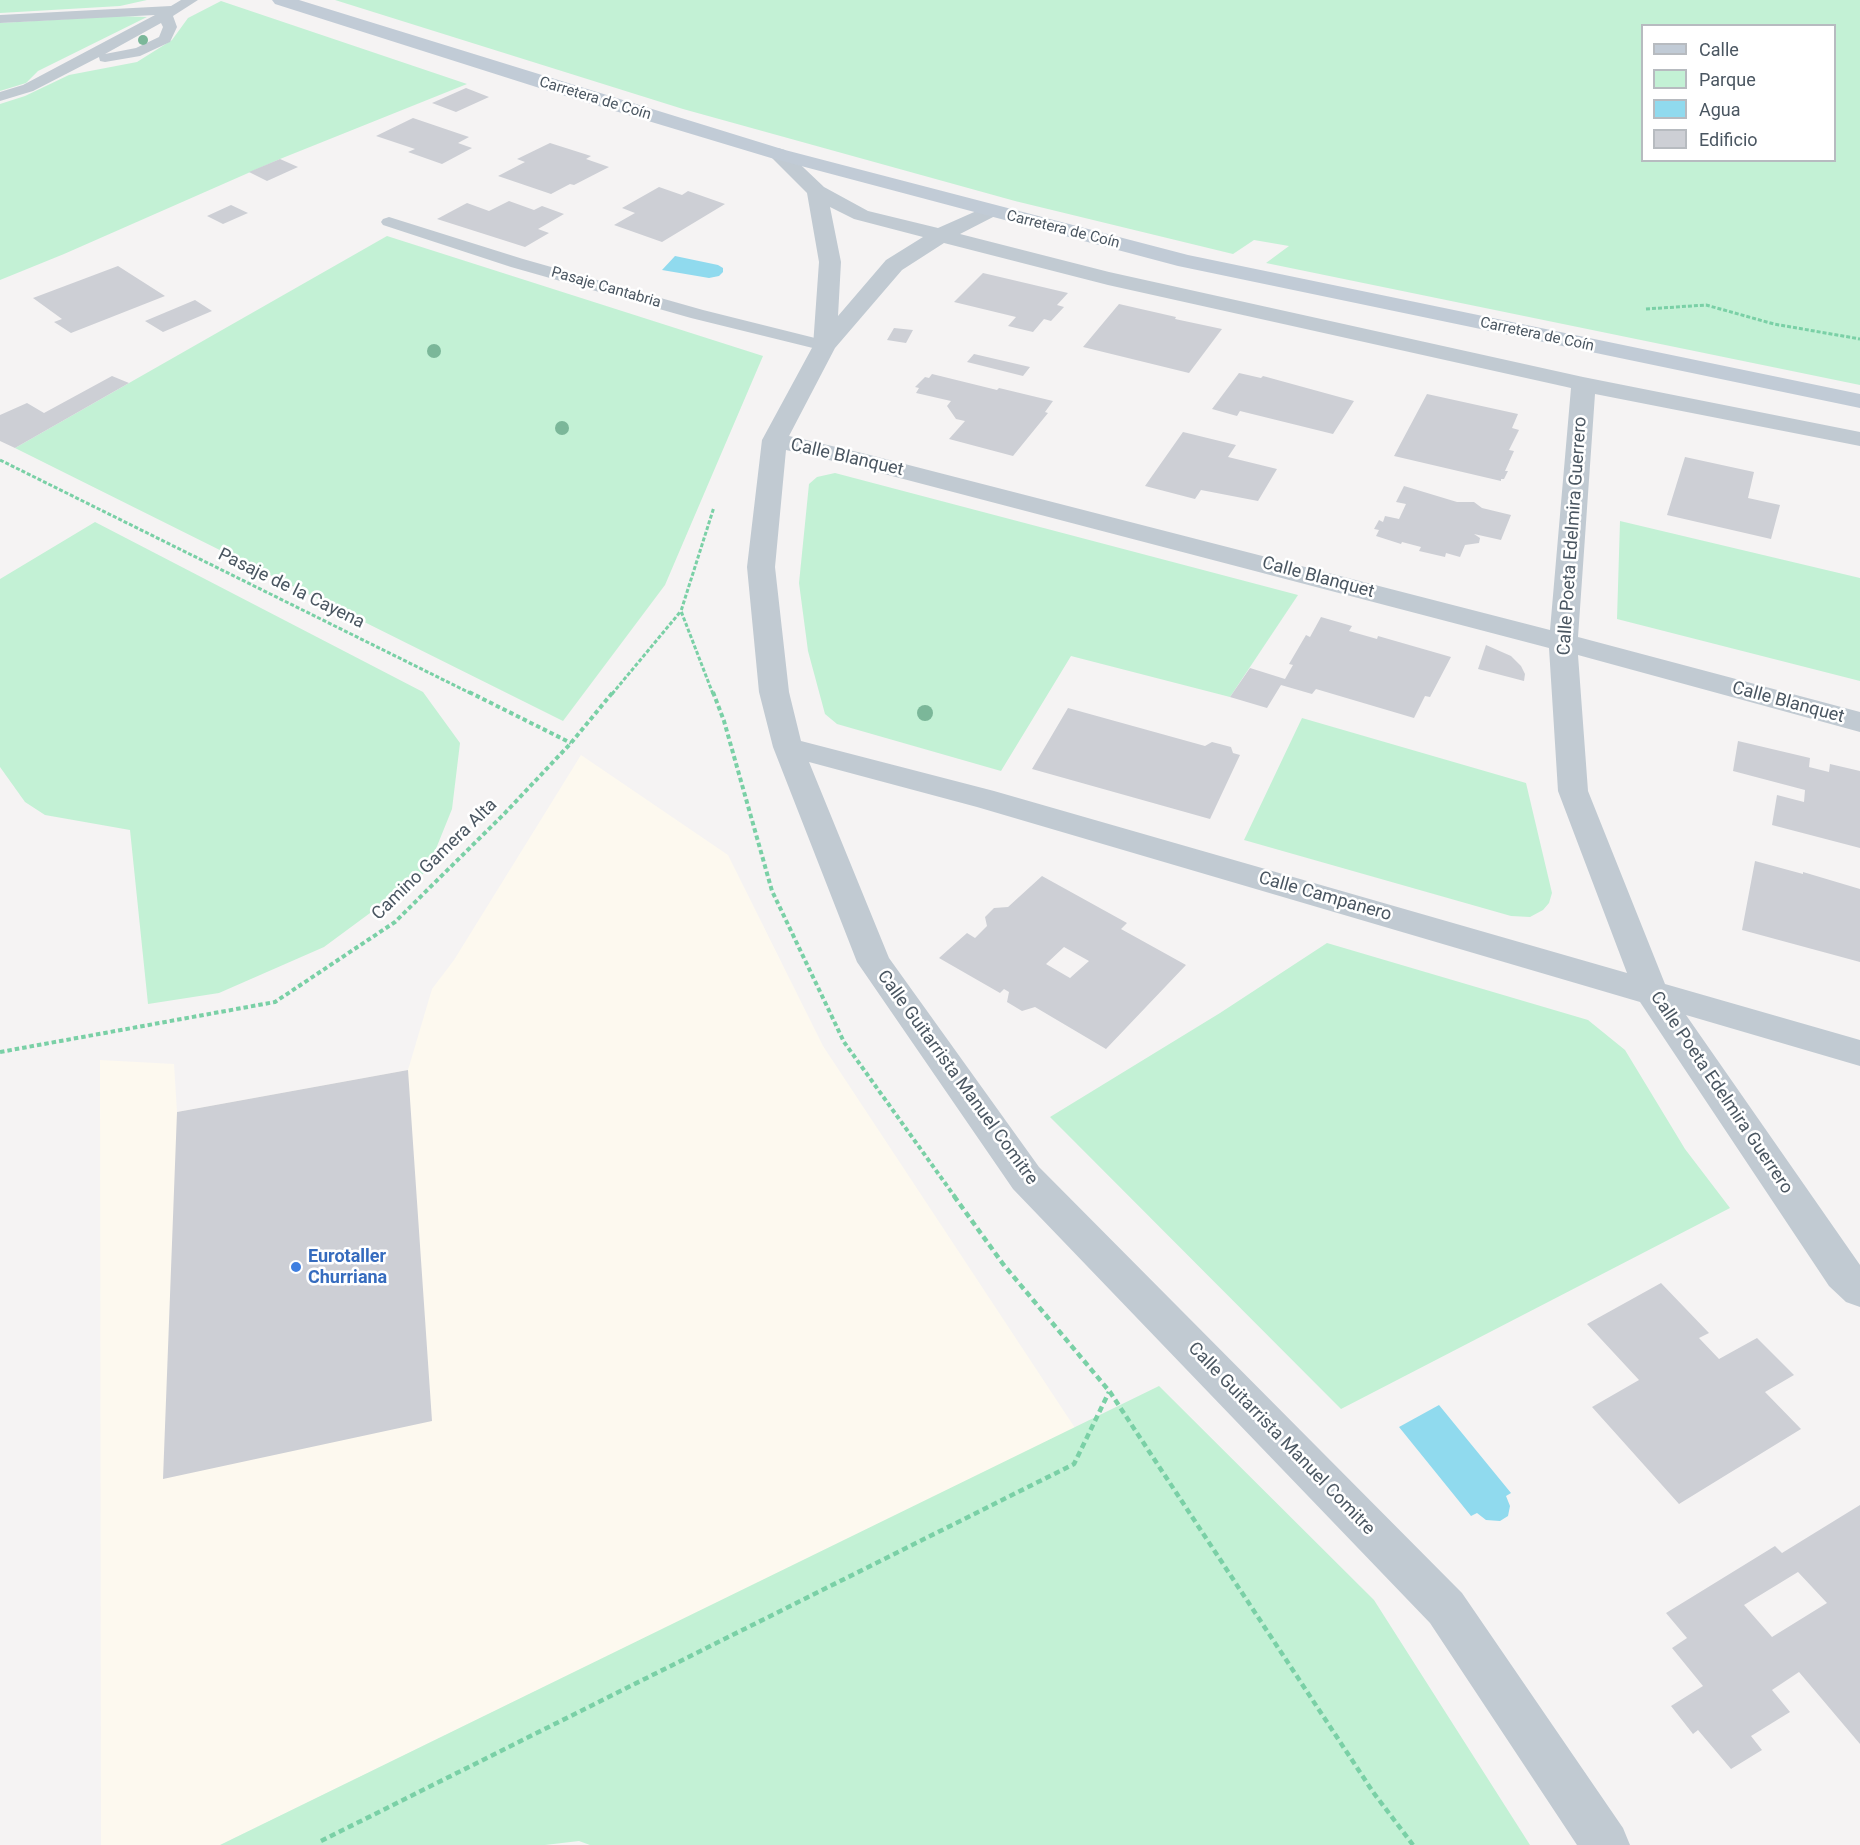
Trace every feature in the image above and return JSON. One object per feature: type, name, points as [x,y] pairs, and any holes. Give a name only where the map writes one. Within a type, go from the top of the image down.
[{"type":"street","name":"Carretera de Coín","points":[[281,0],[778,154],[1186,261],[1860,401]]},
{"type":"street","points":[[778,154],[817,191]]},
{"type":"street","name":"Carretera de Coín","points":[[817,191],[861,215],[1108,278],[1583,384],[1860,439]]},
{"type":"street","name":"Calle Guitarrista Manuel Comitre","points":[[817,191],[830,262],[825,345]]},
{"type":"street","name":"Calle Guitarrista Manuel Comitre","points":[[990,211],[940,235],[894,265],[825,345],[774,440],[761,567],[774,692],[789,747],[874,962],[1026,1178],[1446,1608],[1606,1845]]},
{"type":"street","name":"Calle Poeta Edelmira Guerrero","points":[[1583,384],[1563,643],[1573,791],[1652,993],[1843,1274],[1860,1290]]},
{"type":"street","name":"Calle Blanquet","points":[[774,440],[876,464],[1860,722]]},
{"type":"street","name":"Calle Campanero","points":[[789,747],[983,798],[1860,1053]]},
{"type":"lane","points":[[0,97],[28,88],[172,13],[191,0]]},
{"type":"lane","points":[[0,19],[172,13]]},
{"type":"lane","name":"Pasaje Cantabria","points":[[389,222],[697,314],[825,345]]},
{"type":"path","name":"Pasaje de la Cayena","points":[[0,460],[571,742]]},
{"type":"path","name":"Camino Gamera Alta","points":[[0,1052],[274,1002],[395,922],[504,814],[571,742],[681,611]]},
{"type":"path","points":[[321,1841],[1074,1464],[1110,1392]]},
{"type":"shaded area","points":[[581,755],[728,855],[823,1046],[1075,1428],[220,1845],[101,1845],[100,1060],[174,1064],[177,1112],[408,1070],[432,989],[454,960]]},
{"type":"green space","points":[[0,0],[147,0],[120,6],[0,13]]},
{"type":"green space","points":[[335,0],[1860,0],[1860,385],[1266,263],[1289,246],[1254,240],[1233,254],[1015,201],[683,109]]},
{"type":"green space","points":[[221,1],[467,84],[280,159],[0,280],[0,104],[25,96],[69,75],[137,62],[172,40],[188,18]]},
{"type":"green space","points":[[119,16],[147,17],[38,71],[26,83],[0,91],[0,23]]},
{"type":"green space","points":[[387,236],[763,356],[665,585],[563,721],[15,448]]},
{"type":"green space","points":[[835,473],[1298,595],[1230,697],[1071,656],[1001,771],[837,724],[825,714],[808,651],[799,583],[809,484],[817,477]]},
{"type":"green space","points":[[1620,521],[1860,578],[1860,681],[1617,619]]},
{"type":"green space","points":[[95,522],[423,692],[460,743],[452,809],[427,871],[324,947],[219,993],[148,1004],[130,830],[45,815],[25,802],[0,767],[0,579]]},
{"type":"green space","points":[[1302,718],[1526,783],[1552,893],[1549,903],[1543,910],[1530,917],[1511,916],[1244,840]]},
{"type":"green space","points":[[1327,943],[1588,1020],[1625,1050],[1685,1149],[1730,1208],[1341,1409],[1050,1117],[1220,1013]]},
{"type":"green space","points":[[1159,1386],[1374,1600],[1530,1845],[590,1845],[579,1841],[545,1845],[220,1845]]},
{"type":"water","points":[[675,256],[718,265],[723,268],[723,272],[719,276],[709,278],[662,270]]},
{"type":"water","points":[[1439,1405],[1511,1493],[1506,1496],[1510,1506],[1508,1516],[1500,1521],[1486,1520],[1477,1513],[1471,1516],[1399,1427]]},
{"type":"building","points":[[466,88],[489,97],[456,112],[432,103]]},
{"type":"building","points":[[413,118],[469,137],[458,143],[472,148],[442,164],[408,152],[415,149],[376,136]]},
{"type":"building","points":[[550,143],[591,156],[586,159],[609,167],[551,194],[498,176],[525,162],[517,159]]},
{"type":"building","points":[[280,159],[298,167],[267,181],[249,172]]},
{"type":"building","points":[[659,187],[682,195],[688,191],[725,204],[662,242],[614,225],[635,213],[622,208]]},
{"type":"building","points":[[509,201],[534,210],[542,206],[564,214],[538,229],[549,233],[525,247],[437,219],[467,203],[489,211]]},
{"type":"building","points":[[231,205],[248,213],[223,224],[207,216]]},
{"type":"building","points":[[118,266],[165,296],[71,333],[54,322],[62,319],[33,298]]},
{"type":"building","points":[[983,273],[1068,293],[1057,305],[1064,307],[1051,321],[1044,319],[1033,332],[1008,326],[1016,317],[954,302]]},
{"type":"building","points":[[195,300],[212,311],[163,332],[145,321]]},
{"type":"building","points":[[1119,304],[1222,329],[1189,373],[1083,347]]},
{"type":"building","points":[[894,328],[913,330],[906,343],[887,340]]},
{"type":"building","points":[[974,354],[1030,367],[1023,376],[967,362]]},
{"type":"building","points":[[1239,373],[1261,378],[1263,376],[1354,401],[1333,434],[1240,411],[1237,416],[1212,409]]},
{"type":"building","points":[[932,374],[1053,401],[1045,412],[1048,413],[1013,456],[949,439],[965,421],[956,419],[947,406],[951,401],[916,393],[919,388],[915,387],[925,377],[929,378]]},
{"type":"building","points":[[112,376],[129,383],[15,448],[0,441],[0,415],[27,403],[44,413]]},
{"type":"building","points":[[1427,394],[1518,414],[1512,428],[1519,430],[1509,450],[1514,451],[1504,479],[1501,481],[1394,456]]},
{"type":"building","points":[[1183,432],[1236,445],[1228,457],[1277,469],[1258,501],[1201,490],[1195,499],[1145,486]]},
{"type":"building","points":[[1685,457],[1754,472],[1748,498],[1780,505],[1771,539],[1667,515]]},
{"type":"building","points":[[1404,486],[1457,502],[1474,502],[1482,508],[1511,515],[1501,540],[1474,534],[1480,538],[1479,543],[1465,545],[1460,557],[1446,553],[1445,557],[1419,551],[1421,547],[1402,542],[1401,544],[1376,536],[1379,530],[1374,529],[1379,520],[1383,522],[1385,516],[1399,519],[1406,504],[1396,502]]},
{"type":"building","points":[[1321,617],[1352,626],[1349,631],[1377,639],[1378,636],[1451,657],[1430,697],[1425,696],[1414,718],[1316,689],[1312,694],[1281,685],[1267,708],[1230,697],[1250,668],[1285,679],[1293,665],[1289,664],[1306,635],[1310,637]]},
{"type":"building","points":[[1486,645],[1511,656],[1521,666],[1525,674],[1524,681],[1478,669]]},
{"type":"building","points":[[1068,708],[1205,746],[1212,742],[1231,747],[1233,753],[1240,755],[1210,819],[1032,769]]},
{"type":"building","points":[[1738,741],[1810,758],[1809,767],[1829,772],[1830,764],[1860,771],[1860,848],[1772,825],[1777,795],[1804,802],[1805,790],[1733,771]]},
{"type":"building","points":[[1755,861],[1860,889],[1860,962],[1742,930]]},
{"type":"building","points":[[1042,876],[1127,923],[1121,929],[1186,965],[1106,1049],[1035,1007],[1022,1011],[1007,1002],[1009,992],[1004,989],[1000,993],[939,958],[967,933],[975,938],[987,926],[985,917],[994,908],[1008,907]],"holes":[[[1064,947],[1089,961],[1070,978],[1046,964]]]},
{"type":"building","name":"Eurotaller Churriana","points":[[408,1070],[432,1421],[163,1479],[177,1112]]},
{"type":"building","points":[[1661,1283],[1709,1333],[1699,1338],[1719,1359],[1757,1338],[1794,1375],[1765,1392],[1801,1429],[1679,1504],[1592,1407],[1639,1380],[1587,1324]]},
{"type":"building","points":[[1860,1505],[1860,1744],[1799,1672],[1772,1690],[1790,1712],[1751,1736],[1762,1750],[1731,1769],[1698,1730],[1693,1734],[1671,1706],[1703,1686],[1672,1648],[1687,1638],[1666,1613],[1775,1546],[1782,1553]],"holes":[[[1798,1572],[1827,1603],[1772,1637],[1744,1605]]]},
{"type":"place","name":"Eurotaller Churriana","points":[[296,1267]]}]
